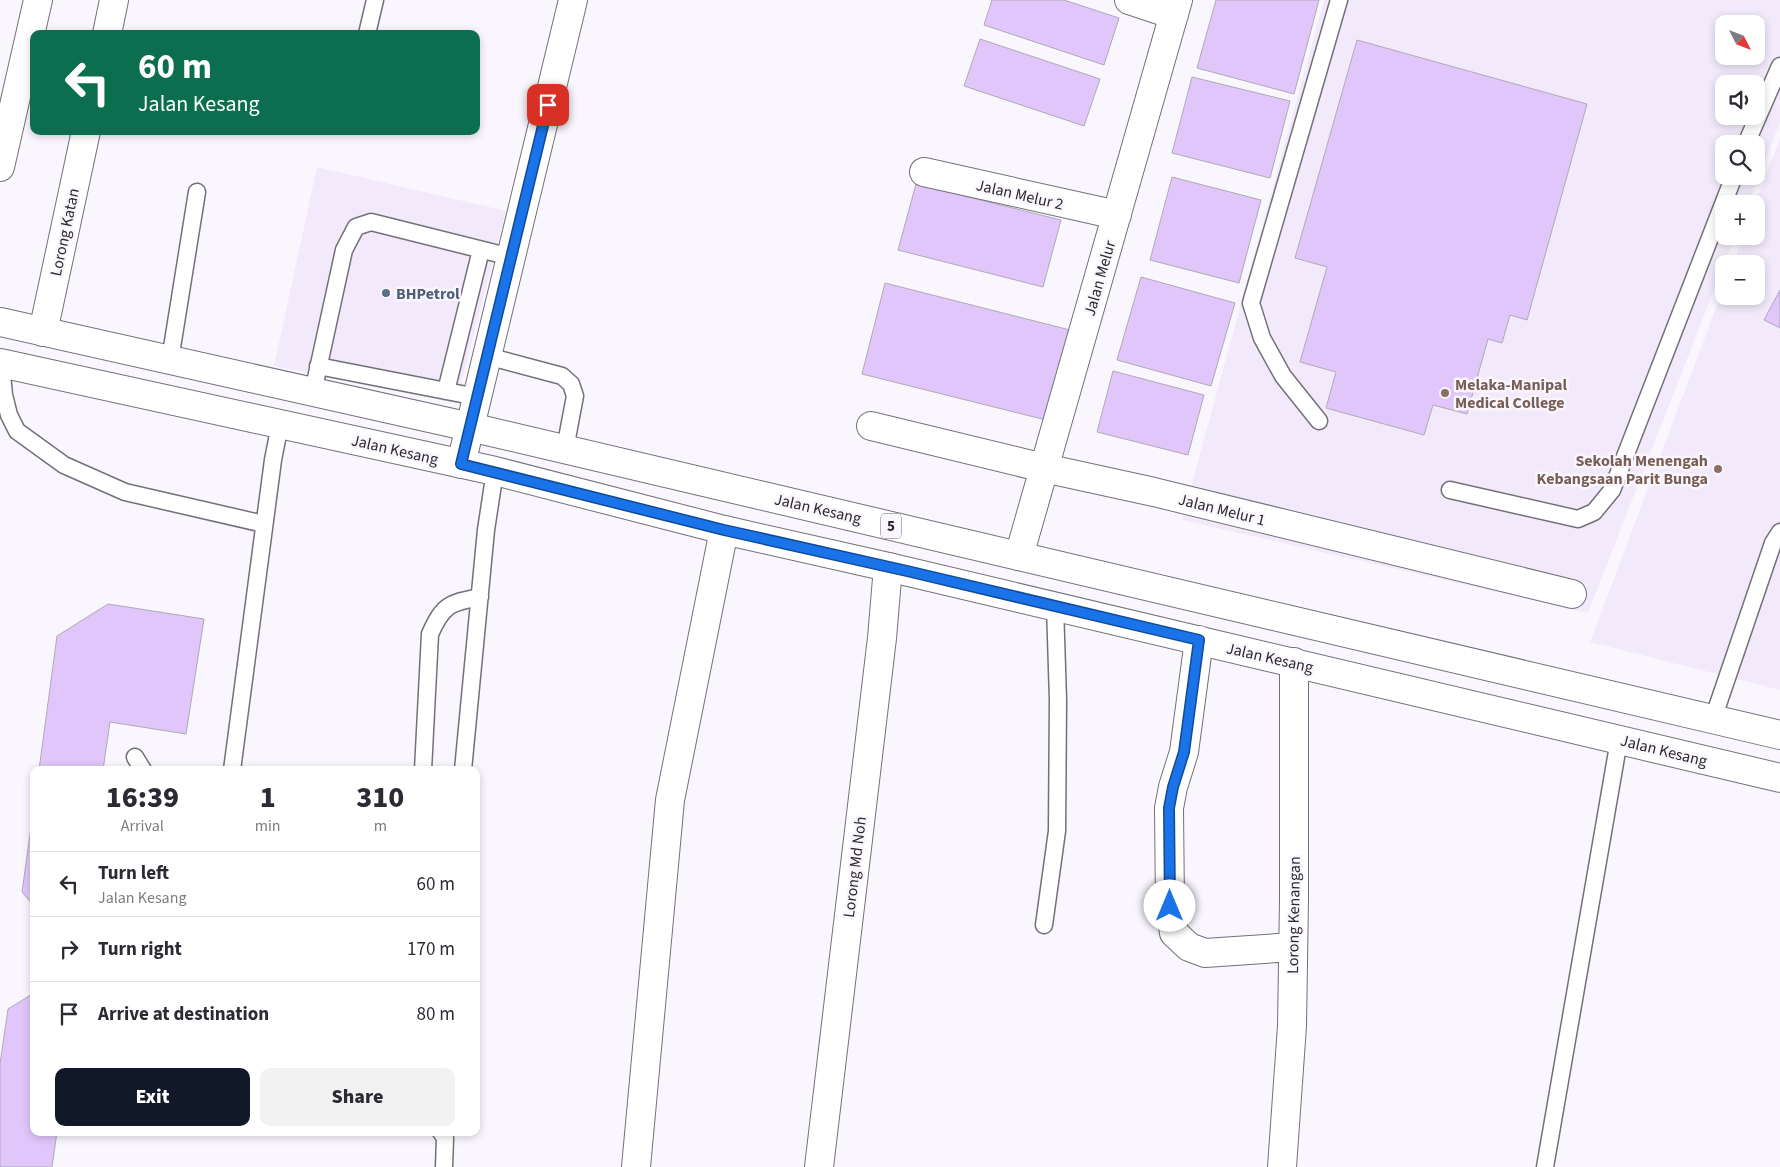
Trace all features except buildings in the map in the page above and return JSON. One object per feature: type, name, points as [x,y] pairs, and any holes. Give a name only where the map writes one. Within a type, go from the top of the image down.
[{"type":"street","points":[[31,30],[38,0]]},
{"type":"street","points":[[108,30],[114,0]]},
{"type":"street","points":[[461,464],[573,0]]},
{"type":"street","points":[[1128,0],[1176,8]]},
{"type":"street","name":"Jalan Melur","points":[[1019,556],[1176,8]]},
{"type":"street","points":[[0,167],[30,35]]},
{"type":"street","name":"Lorong Katan","points":[[43,332],[85,135]]},
{"type":"street","name":"Jalan Melur 2","points":[[924,172],[1117,216]]},
{"type":"street","name":"Jalan Kesang","points":[[0,322],[170,360],[316,379],[470,426],[1780,735]]},
{"type":"street","name":"Jalan Kesang","points":[[1,363],[461,464],[493,484],[724,530],[888,567],[1780,778]]},
{"type":"street","name":"Jalan Melur 1","points":[[871,426],[1044,468],[1154,492],[1572,594]]},
{"type":"street","points":[[636,1167],[670,800],[724,530]]},
{"type":"street","name":"Lorong Md Noh","points":[[818,1167],[888,567]]},
{"type":"street","points":[[1199,640],[1184,752],[1173,787],[1169,808],[1170,906],[1174,933],[1189,947],[1205,952],[1293,947]]},
{"type":"street","name":"Lorong Kenangan","points":[[1282,1167],[1292,1026],[1294,662]]},
{"type":"lane","points":[[368,30],[375,0]]},
{"type":"lane","points":[[1319,421],[1283,376],[1262,338],[1252,304],[1339,0]]},
{"type":"lane","points":[[1750,135],[1780,66]]},
{"type":"lane","points":[[1450,490],[1578,519],[1594,512],[1612,490],[1731,185]]},
{"type":"lane","points":[[170,360],[197,192]]},
{"type":"lane","points":[[477,397],[446,391],[316,379],[344,250],[356,227],[371,222],[511,257]]},
{"type":"lane","points":[[446,391],[481,250]]},
{"type":"lane","points":[[487,356],[562,376],[571,384],[575,396],[565,449]]},
{"type":"lane","points":[[1,363],[4,395],[9,415],[17,431],[64,465],[125,492],[264,524]]},
{"type":"lane","points":[[233,766],[264,524],[280,424]]},
{"type":"lane","points":[[463,766],[486,530],[493,484]]},
{"type":"lane","points":[[1712,719],[1773,543],[1780,532]]},
{"type":"lane","points":[[422,766],[430,634],[438,616],[454,602],[480,597]]},
{"type":"lane","points":[[1044,925],[1057,831],[1058,700],[1054,606]]},
{"type":"lane","points":[[1545,1167],[1620,740]]},
{"type":"lane","points":[[444,1136],[444,1167]]},
{"type":"shaded area","name":"Melaka-Manipal Medical College","points":[[1324,0],[1780,0],[1780,122],[1765,160],[1765,135],[1715,135],[1715,185],[1755,185],[1752,195],[1715,195],[1715,245],[1731,245],[1728,255],[1715,255],[1715,287],[1588,613],[1182,520]]},
{"type":"shaded area","name":"Sekolah Menengah Kebangsaan Parit Bunga","points":[[1780,138],[1780,690],[1590,642],[1717,305],[1765,305],[1765,255],[1736,255],[1740,245],[1765,245],[1765,195],[1758,195],[1762,185],[1765,185],[1765,178]]},
{"type":"shaded area","points":[[317,167],[506,211],[456,403],[274,366]]},
{"type":"place","name":"BHPetrol","points":[[386,293]]},
{"type":"place","name":"Melaka-Manipal Medical College","points":[[1445,393]]},
{"type":"place","name":"Sekolah Menengah Kebangsaan Parit Bunga","points":[[1718,469]]},
{"type":"route","points":[[548,105],[461,464],[724,530],[1199,640],[1188,732],[1169,808],[1170,906]]}]
